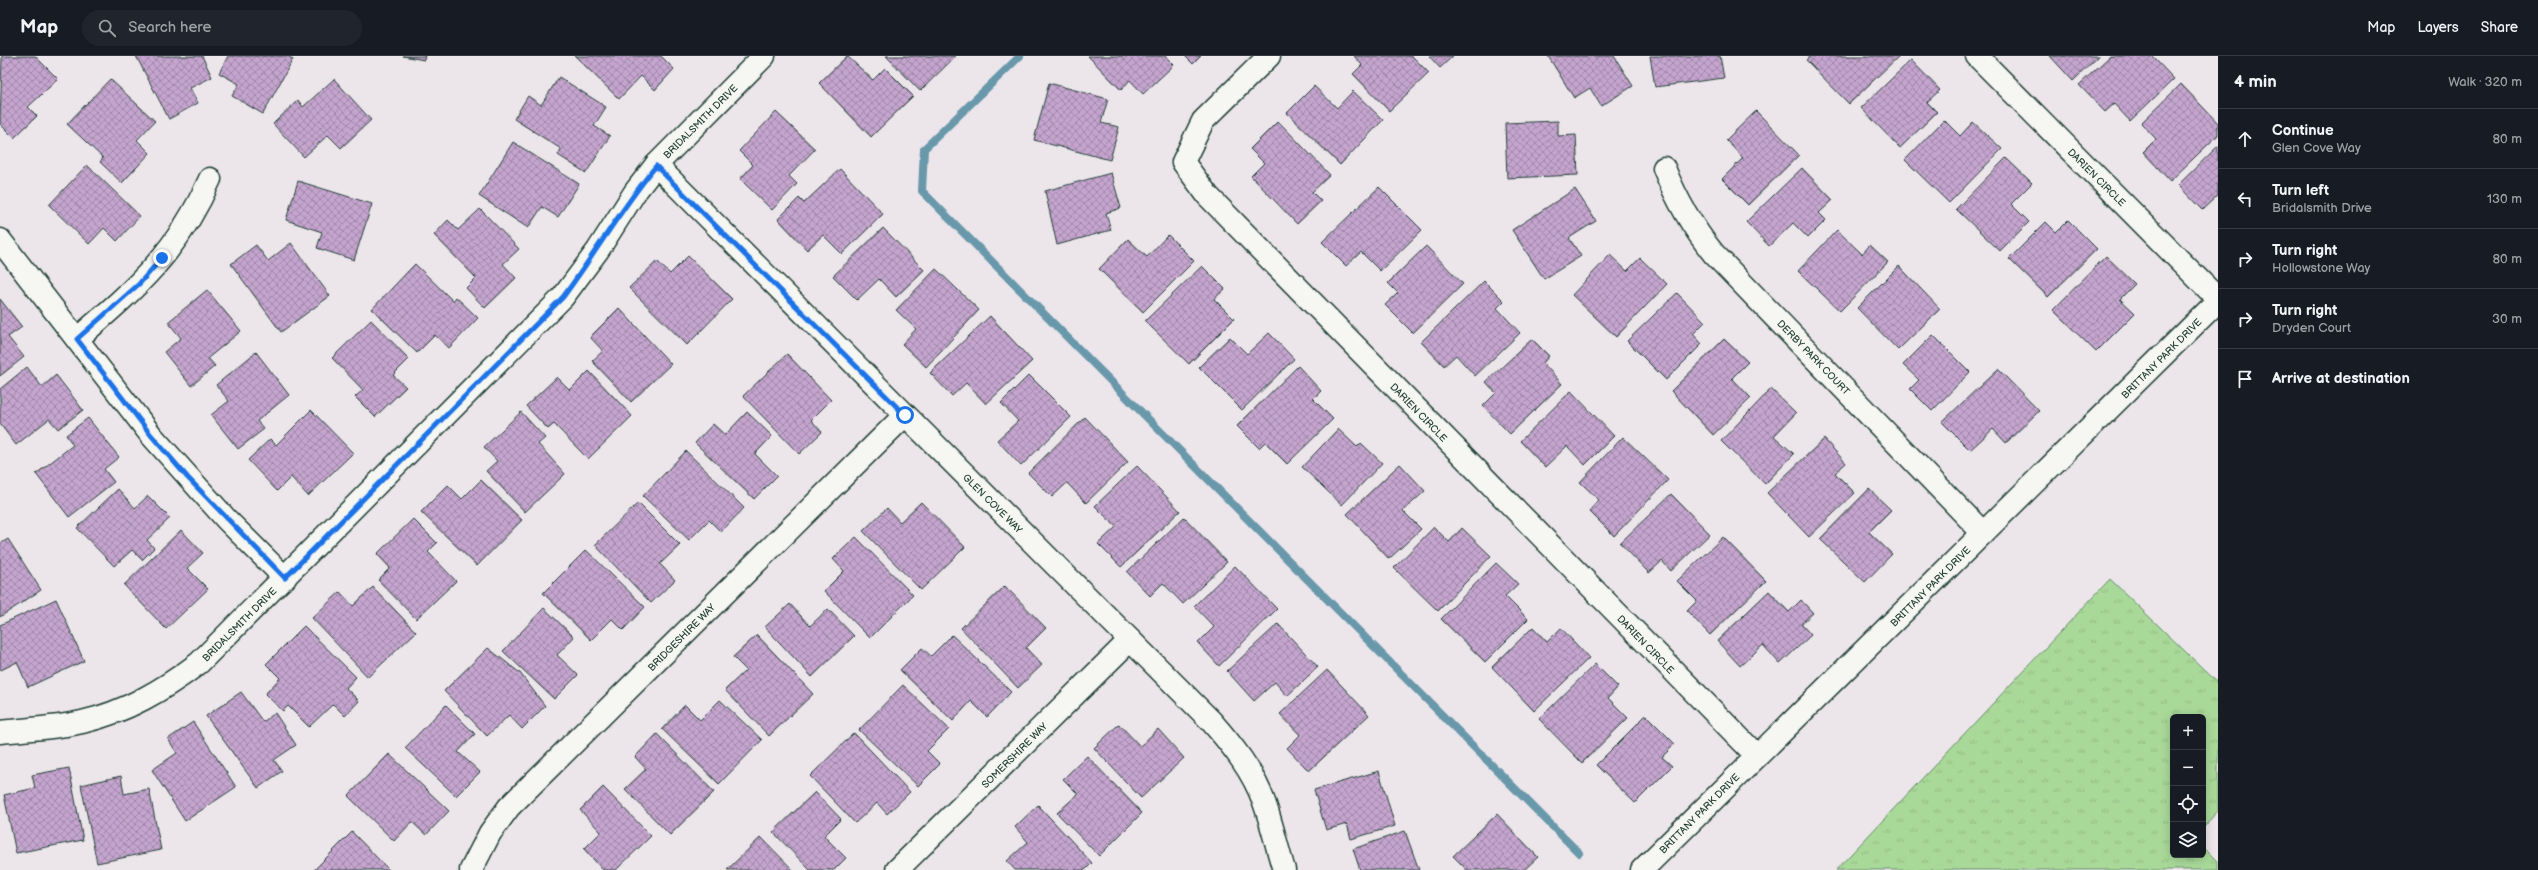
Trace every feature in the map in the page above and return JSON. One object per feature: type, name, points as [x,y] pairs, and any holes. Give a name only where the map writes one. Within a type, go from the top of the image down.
[{"type":"street","name":"BRIDALSMITH DRIVE","points":[[0,732],[82,722],[144,700],[172,683],[199,663],[563,297],[598,250],[635,192],[656,166],[764,56]]},
{"type":"street","name":"DARIEN CIRCLE","points":[[1269,56],[1203,121],[1183,162],[1208,196],[1757,756]]},
{"type":"street","name":"DARIEN CIRCLE","points":[[1977,56],[2218,300]]},
{"type":"street","name":"GLEN COVE WAY","points":[[656,166],[1232,744],[1250,772],[1264,801],[1284,870]]},
{"type":"street","name":"DERBY PARK COURT","points":[[1664,168],[1676,198],[1692,226],[1714,254],[1983,533]]},
{"type":"street","points":[[77,339],[139,284],[182,234],[197,209],[210,179]]},
{"type":"street","points":[[0,240],[151,435],[188,478],[285,578]]},
{"type":"street","name":"BRITTANY PARK DRIVE","points":[[1642,870],[2218,300]]},
{"type":"street","name":"BRIDGESHIRE WAY","points":[[471,870],[490,833],[509,807],[905,415]]},
{"type":"street","name":"SOMERSHIRE WAY","points":[[897,870],[1130,640]]},
{"type":"green space","points":[[2110,579],[2218,683],[2218,811],[2206,824],[2206,714],[2170,714],[2170,858],[2206,858],[2206,849],[2218,861],[2218,870],[1836,870]]},
{"type":"building","points":[[2,56],[35,56],[58,79],[28,107],[37,116],[14,138],[0,124]]},
{"type":"building","points":[[136,56],[202,56],[212,77],[190,88],[198,103],[169,119]]},
{"type":"building","points":[[228,56],[287,56],[293,59],[263,114],[232,96],[239,84],[219,73]]},
{"type":"building","points":[[403,56],[425,56],[424,60]]},
{"type":"building","points":[[575,56],[661,56],[674,69],[655,90],[641,76],[619,99]]},
{"type":"building","points":[[847,56],[873,80],[885,68],[913,96],[871,137],[819,83]]},
{"type":"building","points":[[886,56],[956,56],[920,91]]},
{"type":"building","points":[[1088,56],[1165,56],[1174,65],[1143,94],[1130,80],[1121,90]]},
{"type":"building","points":[[1185,56],[1201,56],[1193,64]]},
{"type":"building","points":[[1354,56],[1412,56],[1429,73],[1389,111],[1353,74],[1362,65]]},
{"type":"building","points":[[1429,56],[1453,56],[1440,68]]},
{"type":"building","points":[[1548,56],[1614,56],[1633,86],[1601,106],[1590,88],[1574,98]]},
{"type":"building","points":[[1650,56],[1720,56],[1724,78],[1655,87]]},
{"type":"building","points":[[1811,56],[1899,56],[1849,104],[1806,60]]},
{"type":"building","points":[[2050,56],[2099,56],[2073,81]]},
{"type":"building","points":[[2110,56],[2152,56],[2174,79],[2130,121],[2114,104],[2105,112],[2079,85]]},
{"type":"building","points":[[1911,60],[1940,90],[1927,102],[1937,112],[1900,148],[1861,108]]},
{"type":"building","points":[[559,77],[606,107],[594,126],[610,136],[586,173],[558,155],[561,149],[514,119],[528,96],[541,105]]},
{"type":"building","points":[[110,79],[155,121],[137,140],[150,153],[122,183],[100,162],[103,158],[67,124]]},
{"type":"building","points":[[334,79],[371,120],[341,148],[328,135],[304,157],[273,124],[298,100],[303,107]]},
{"type":"building","points":[[1049,83],[1108,99],[1101,123],[1119,127],[1110,160],[1034,140]]},
{"type":"building","points":[[2181,84],[2218,123],[2218,135],[2170,181],[2143,152],[2156,139],[2141,123]]},
{"type":"building","points":[[1314,86],[1337,108],[1353,91],[1383,120],[1340,165],[1287,113]]},
{"type":"building","points":[[1756,111],[1799,155],[1748,205],[1722,179],[1743,158],[1726,140]]},
{"type":"building","points":[[776,112],[815,149],[789,176],[797,184],[772,210],[740,179],[753,165],[739,151]]},
{"type":"building","points":[[1944,120],[1960,136],[1973,122],[2002,149],[1949,203],[1905,160]]},
{"type":"building","points":[[1278,121],[1330,175],[1312,192],[1321,201],[1297,224],[1251,176],[1264,163],[1250,149]]},
{"type":"building","points":[[1558,121],[1558,136],[1576,135],[1578,175],[1507,178],[1505,123]]},
{"type":"building","points":[[513,142],[579,184],[558,217],[542,207],[528,228],[479,196]]},
{"type":"building","points":[[2218,146],[2218,195],[2202,210],[2178,185]]},
{"type":"building","points":[[2006,158],[2032,183],[2011,204],[2029,222],[2000,251],[1956,209]]},
{"type":"building","points":[[87,165],[140,216],[117,241],[104,228],[89,244],[49,205]]},
{"type":"building","points":[[1802,168],[1833,200],[1819,213],[1826,220],[1808,238],[1793,223],[1769,246],[1746,222]]},
{"type":"building","points":[[840,169],[883,214],[842,254],[823,235],[807,250],[778,219],[799,198],[804,203]]},
{"type":"building","points":[[1111,173],[1121,208],[1106,213],[1111,230],[1057,245],[1045,191]]},
{"type":"building","points":[[298,181],[372,204],[354,260],[317,248],[322,232],[286,220]]},
{"type":"building","points":[[1379,187],[1422,230],[1380,271],[1361,252],[1346,266],[1322,242]]},
{"type":"building","points":[[1575,189],[1596,221],[1569,238],[1581,256],[1544,279],[1512,230]]},
{"type":"building","points":[[480,209],[519,249],[503,264],[516,278],[485,308],[466,288],[476,278],[434,235],[448,220],[458,230]]},
{"type":"building","points":[[2068,220],[2097,249],[2048,297],[2009,259],[2046,222],[2056,232]]},
{"type":"building","points":[[883,228],[924,270],[896,297],[879,279],[857,300],[833,276]]},
{"type":"building","points":[[1837,230],[1862,254],[1870,245],[1888,262],[1840,311],[1798,271]]},
{"type":"building","points":[[1168,235],[1194,261],[1143,312],[1099,269],[1128,239],[1147,257]]},
{"type":"building","points":[[291,243],[330,296],[281,332],[231,264],[256,245],[268,261]]},
{"type":"building","points":[[1426,246],[1463,284],[1413,333],[1385,305],[1398,293],[1388,283]]},
{"type":"building","points":[[1610,255],[1627,271],[1640,258],[1667,284],[1616,337],[1572,295]]},
{"type":"building","points":[[688,256],[732,299],[687,345],[629,288],[657,261],[670,274]]},
{"type":"building","points":[[2106,256],[2135,284],[2120,299],[2135,313],[2096,352],[2053,310]]},
{"type":"building","points":[[415,264],[453,301],[456,297],[478,318],[449,348],[435,335],[417,353],[372,309]]},
{"type":"building","points":[[1202,266],[1225,289],[1214,299],[1234,319],[1189,364],[1145,321]]},
{"type":"building","points":[[1899,266],[1940,309],[1898,350],[1857,308]]},
{"type":"building","points":[[936,269],[979,310],[926,367],[902,344],[916,329],[896,310]]},
{"type":"building","points":[[1484,281],[1504,301],[1497,308],[1520,333],[1475,376],[1456,355],[1444,366],[1421,342]]},
{"type":"building","points":[[207,290],[241,331],[208,358],[215,366],[191,386],[164,352],[181,338],[168,322]]},
{"type":"building","points":[[1677,293],[1705,322],[1693,334],[1702,344],[1666,380],[1627,341]]},
{"type":"building","points":[[0,299],[22,327],[8,337],[24,357],[0,376]]},
{"type":"building","points":[[619,308],[671,364],[631,402],[592,361],[603,351],[590,337]]},
{"type":"building","points":[[990,316],[1032,361],[986,404],[966,383],[952,396],[930,373]]},
{"type":"building","points":[[371,320],[409,359],[393,375],[406,387],[375,417],[355,397],[363,390],[332,358]]},
{"type":"building","points":[[1269,333],[1294,359],[1242,410],[1199,367],[1230,337],[1247,354]]},
{"type":"building","points":[[1933,335],[1970,372],[1932,411],[1910,389],[1919,380],[1903,365]]},
{"type":"building","points":[[1532,339],[1549,356],[1543,363],[1562,384],[1510,434],[1483,406],[1496,393],[1486,382]]},
{"type":"building","points":[[1724,339],[1748,362],[1732,378],[1751,398],[1713,435],[1671,391]]},
{"type":"building","points":[[256,352],[289,395],[257,421],[264,429],[238,449],[211,415],[229,401],[216,385]]},
{"type":"building","points":[[787,354],[831,400],[811,420],[822,432],[799,454],[743,396]]},
{"type":"building","points":[[1298,366],[1321,391],[1313,399],[1333,419],[1287,464],[1265,442],[1259,448],[1237,426]]},
{"type":"building","points":[[27,367],[42,387],[56,375],[83,410],[58,429],[49,419],[16,445],[0,424],[0,389]]},
{"type":"building","points":[[1998,369],[2039,411],[2006,443],[1993,429],[1970,450],[1942,422]]},
{"type":"building","points":[[589,371],[632,416],[588,459],[554,424],[548,429],[526,406],[557,377],[570,390]]},
{"type":"building","points":[[1029,375],[1071,417],[1021,466],[997,440],[1018,421],[1001,403]]},
{"type":"building","points":[[1771,389],[1796,413],[1774,436],[1794,454],[1765,484],[1721,441]]},
{"type":"building","points":[[1571,391],[1614,436],[1585,465],[1567,446],[1545,467],[1520,441]]},
{"type":"building","points":[[311,410],[353,453],[308,496],[291,477],[277,491],[248,460],[270,439],[276,445]]},
{"type":"building","points":[[521,412],[545,438],[538,444],[565,474],[525,512],[486,471],[497,461],[484,447]]},
{"type":"building","points":[[747,412],[772,436],[755,454],[777,476],[754,499],[695,443],[713,424],[725,435]]},
{"type":"building","points":[[1085,417],[1128,462],[1086,503],[1067,483],[1052,497],[1028,473]]},
{"type":"building","points":[[88,418],[119,457],[104,469],[114,482],[69,517],[36,474],[73,445],[66,435]]},
{"type":"building","points":[[1338,429],[1357,447],[1361,443],[1382,463],[1342,505],[1302,467]]},
{"type":"building","points":[[1623,437],[1668,480],[1614,536],[1589,511],[1599,500],[1580,482]]},
{"type":"building","points":[[1824,439],[1846,463],[1835,473],[1855,493],[1809,537],[1767,493]]},
{"type":"building","points":[[686,451],[744,508],[721,532],[709,520],[689,540],[643,496]]},
{"type":"building","points":[[1400,464],[1425,491],[1403,511],[1421,529],[1389,559],[1347,514]]},
{"type":"building","points":[[1137,466],[1180,511],[1121,567],[1098,544],[1116,527],[1095,506]]},
{"type":"building","points":[[481,480],[522,520],[477,566],[421,512],[448,485],[462,499]]},
{"type":"building","points":[[118,489],[135,508],[148,496],[170,518],[147,540],[154,548],[142,560],[132,550],[114,566],[77,528]]},
{"type":"building","points":[[1869,489],[1891,510],[1869,532],[1892,554],[1865,582],[1820,539]]},
{"type":"building","points":[[1671,494],[1710,534],[1671,571],[1662,561],[1649,573],[1620,543]]},
{"type":"building","points":[[921,502],[965,547],[921,590],[863,531],[887,508],[900,522]]},
{"type":"building","points":[[638,503],[680,545],[660,564],[675,580],[651,603],[595,545]]},
{"type":"building","points":[[1184,517],[1227,562],[1183,604],[1163,583],[1150,596],[1127,572]]},
{"type":"building","points":[[413,519],[437,543],[428,552],[456,581],[416,619],[378,580],[390,568],[377,554]]},
{"type":"building","points":[[1434,527],[1449,542],[1462,528],[1491,556],[1438,611],[1394,568]]},
{"type":"building","points":[[181,530],[203,553],[187,568],[208,589],[166,629],[124,585]]},
{"type":"building","points":[[856,537],[913,595],[870,638],[824,591],[844,571],[833,559]]},
{"type":"building","points":[[1723,537],[1766,581],[1710,635],[1687,611],[1697,601],[1677,581]]},
{"type":"building","points":[[8,539],[41,590],[0,617],[0,544]]},
{"type":"building","points":[[586,550],[645,607],[623,630],[612,619],[591,640],[543,593]]},
{"type":"building","points":[[1496,563],[1518,584],[1505,596],[1528,619],[1485,662],[1441,619]]},
{"type":"building","points":[[1235,566],[1277,609],[1219,666],[1198,643],[1214,627],[1194,606]]},
{"type":"building","points":[[1005,586],[1046,628],[1026,648],[1042,665],[1018,688],[961,628]]},
{"type":"building","points":[[373,587],[416,632],[368,677],[312,618],[340,592],[353,606]]},
{"type":"building","points":[[1769,591],[1789,612],[1801,600],[1813,613],[1801,624],[1811,635],[1780,664],[1763,645],[1740,666],[1717,641]]},
{"type":"building","points":[[56,599],[84,661],[28,687],[17,662],[1,670],[0,668],[0,625]]},
{"type":"building","points":[[790,604],[810,626],[828,609],[854,636],[812,677],[765,627]]},
{"type":"building","points":[[544,608],[574,637],[557,655],[578,675],[554,699],[503,651]]},
{"type":"building","points":[[1278,624],[1318,667],[1287,696],[1275,682],[1254,701],[1227,671]]},
{"type":"building","points":[[304,626],[356,677],[346,688],[359,701],[345,716],[333,704],[309,727],[288,706],[283,711],[265,694],[280,678],[266,664]]},
{"type":"building","points":[[1533,627],[1547,642],[1561,628],[1589,658],[1534,711],[1492,667]]},
{"type":"building","points":[[757,635],[813,694],[769,736],[725,690],[746,670],[733,657]]},
{"type":"building","points":[[952,635],[1011,692],[987,717],[971,701],[953,721],[900,670],[922,648],[931,656]]},
{"type":"building","points":[[488,648],[520,673],[545,706],[522,729],[509,715],[487,736],[444,691]]},
{"type":"building","points":[[1595,664],[1618,687],[1608,698],[1628,718],[1582,763],[1539,719]]},
{"type":"building","points":[[1327,670],[1369,715],[1309,771],[1287,748],[1300,735],[1280,714]]},
{"type":"building","points":[[903,685],[949,729],[927,751],[940,764],[918,786],[859,730]]},
{"type":"building","points":[[241,692],[263,722],[275,713],[296,745],[274,760],[282,771],[258,788],[206,716]]},
{"type":"building","points":[[720,700],[762,740],[719,784],[662,729],[685,705],[700,720]]},
{"type":"building","points":[[446,705],[475,734],[458,752],[480,772],[456,796],[405,748]]},
{"type":"building","points":[[1646,715],[1675,744],[1662,757],[1672,766],[1635,803],[1596,765]]},
{"type":"building","points":[[193,722],[236,787],[185,821],[152,770],[177,753],[168,739]]},
{"type":"building","points":[[1119,724],[1140,746],[1158,729],[1184,758],[1141,798],[1094,748]]},
{"type":"building","points":[[854,733],[910,792],[887,814],[877,803],[855,823],[810,776]]},
{"type":"building","points":[[657,734],[714,792],[670,835],[625,789],[646,769],[635,757]]},
{"type":"building","points":[[389,754],[449,811],[426,835],[412,822],[394,841],[348,796]]},
{"type":"building","points":[[1087,756],[1142,813],[1099,856],[1057,813],[1078,794],[1063,779]]},
{"type":"building","points":[[69,768],[83,840],[16,853],[4,795],[35,788],[32,775]]},
{"type":"building","points":[[1379,771],[1395,826],[1351,839],[1347,824],[1326,830],[1314,790]]},
{"type":"building","points":[[121,776],[124,794],[149,789],[161,850],[97,863],[81,785]]},
{"type":"building","points":[[603,787],[651,836],[616,870],[603,870],[584,849],[601,832],[580,810]]},
{"type":"building","points":[[815,792],[841,819],[824,836],[846,858],[834,870],[810,870],[773,832]]},
{"type":"building","points":[[1038,805],[1092,863],[1085,870],[1015,870],[1007,861],[1028,842],[1015,827]]},
{"type":"building","points":[[1497,814],[1538,857],[1524,870],[1467,870],[1453,856]]},
{"type":"building","points":[[1405,831],[1419,870],[1360,870],[1353,849]]},
{"type":"building","points":[[352,832],[389,870],[314,870]]},
{"type":"building","points":[[761,837],[793,870],[727,870]]},
{"type":"waterway","points":[[1020,56],[924,149],[922,191],[1579,853]]},
{"type":"route","points":[[162,258],[139,284],[77,339],[151,435],[188,478],[227,520],[285,578],[563,297],[598,250],[635,192],[656,166],[905,415]]}]
